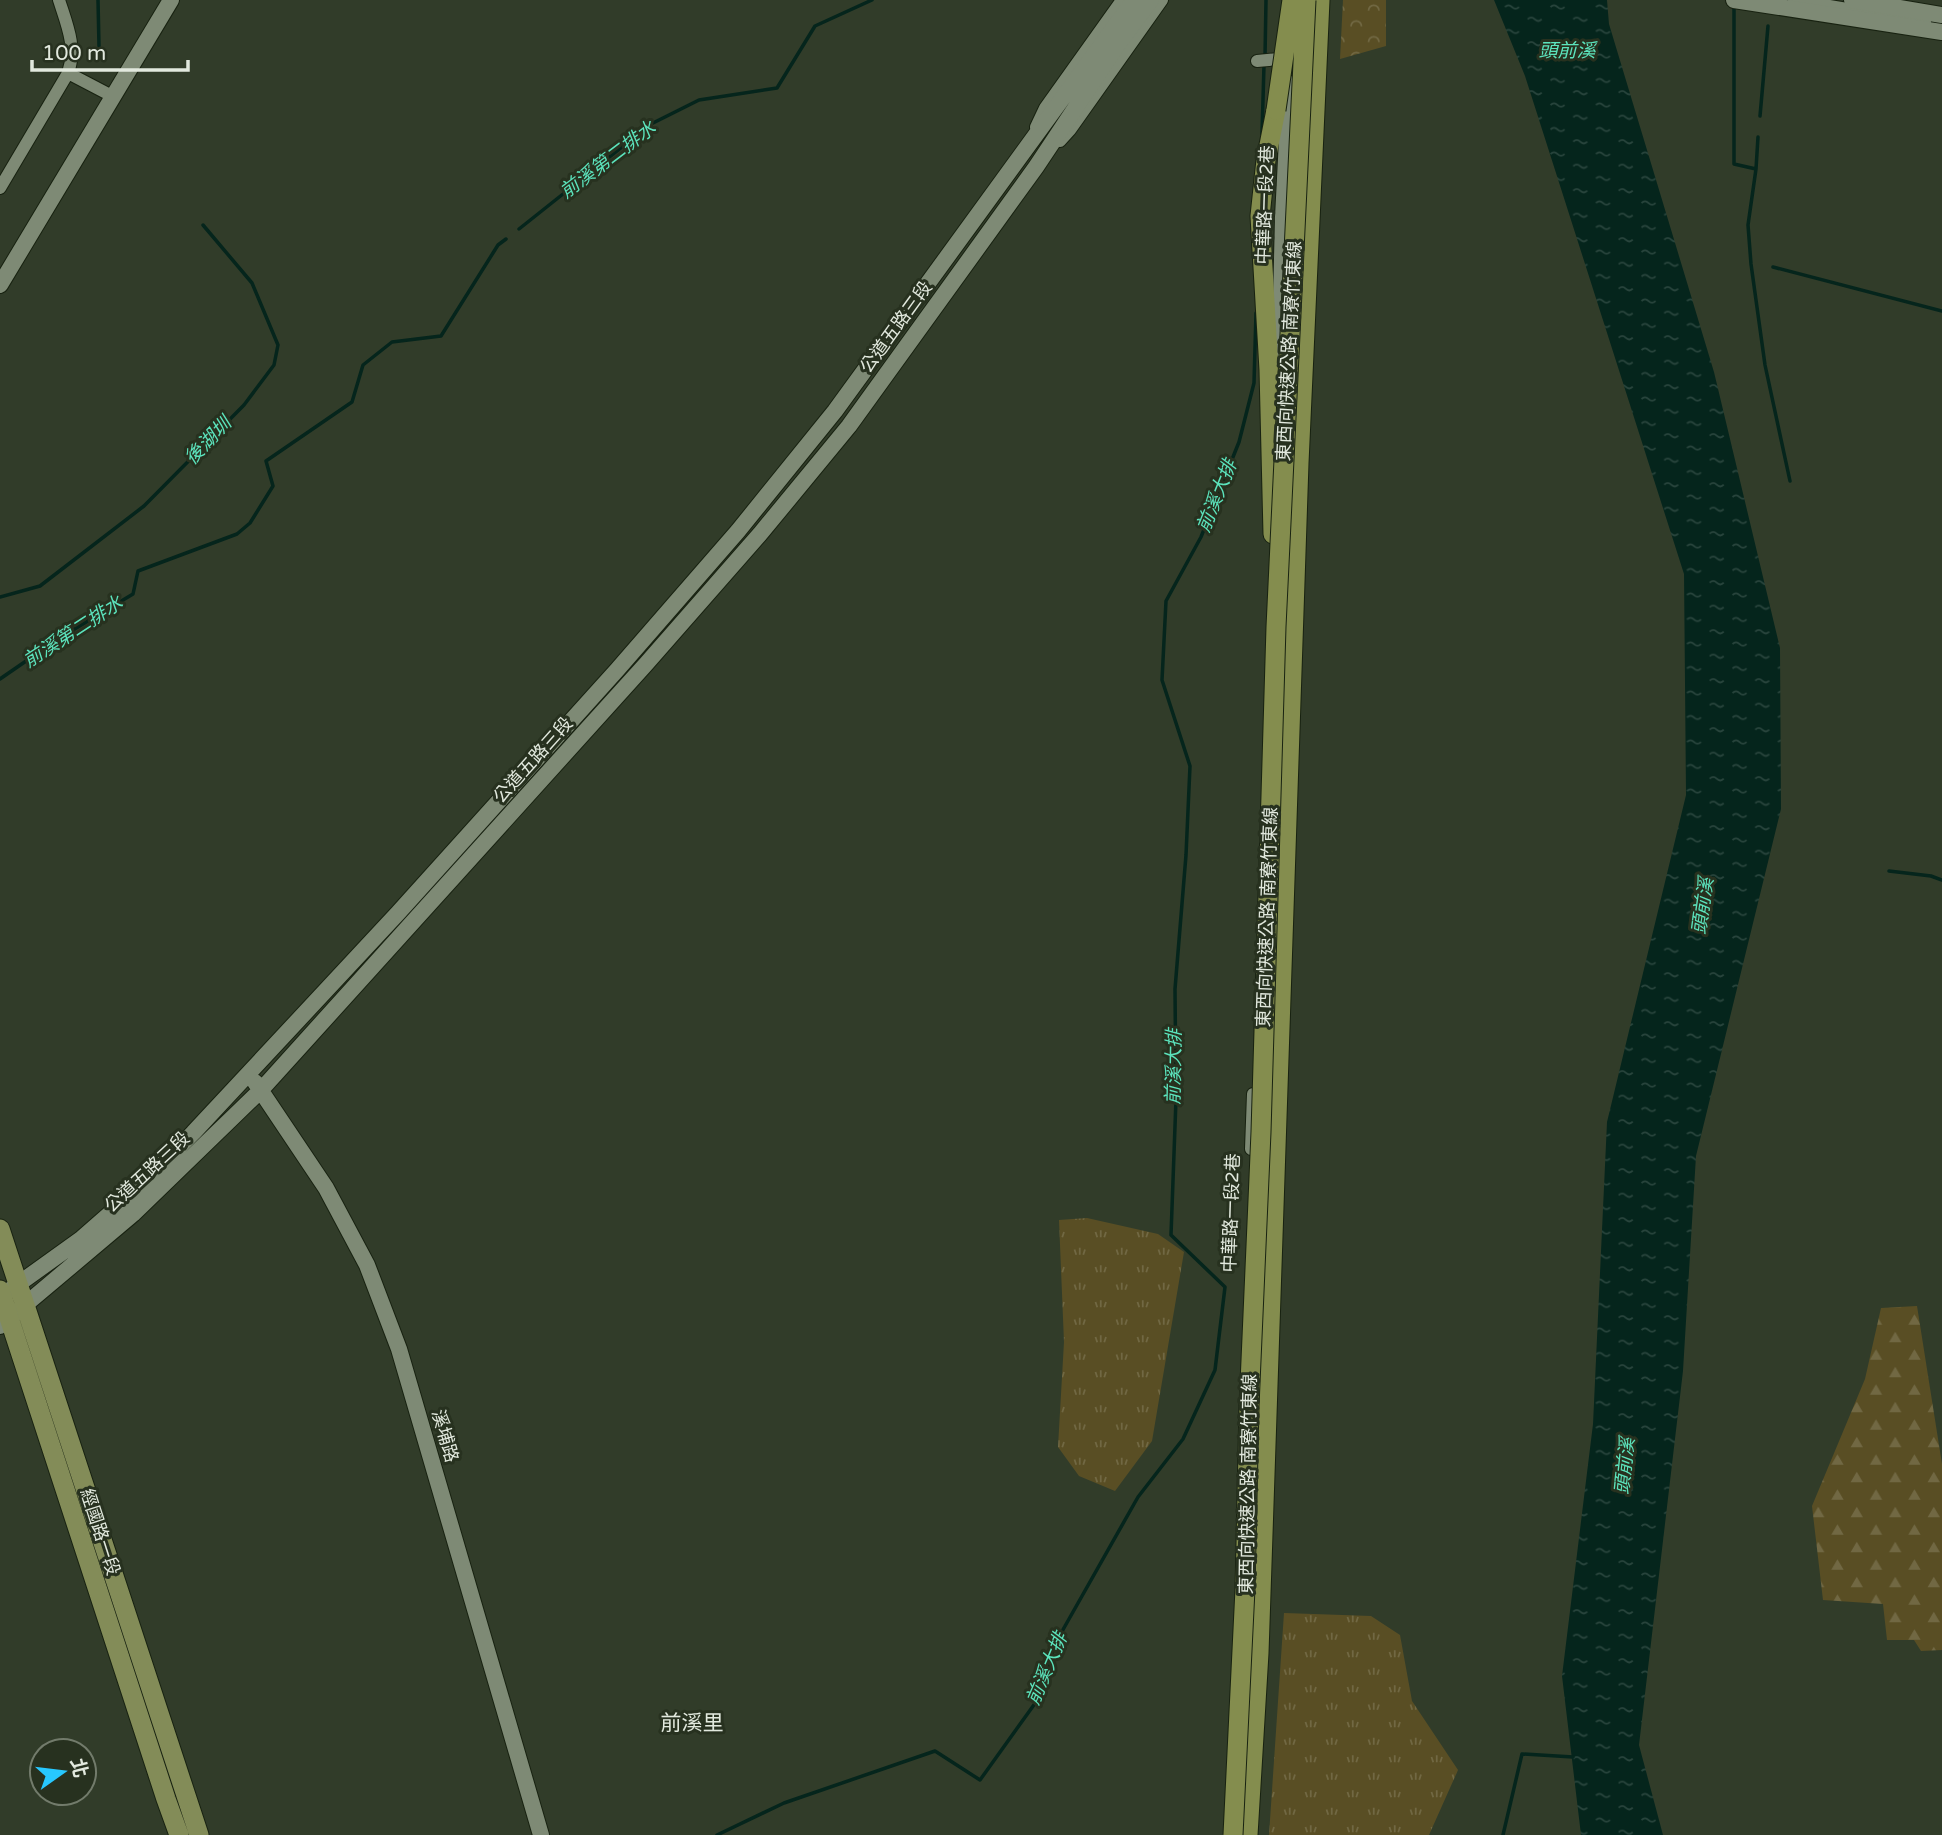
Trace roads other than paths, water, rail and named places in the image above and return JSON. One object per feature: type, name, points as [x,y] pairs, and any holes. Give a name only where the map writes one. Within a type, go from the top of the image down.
[{"type":"highway","points":[[1273,542],[1269,370],[1260,216],[1291,0]]},
{"type":"highway","name":"東西向快速公路 南寮竹東線","points":[[1233,1835],[1245,1589],[1276,627],[1306,0]]},
{"type":"highway","name":"東西向快速公路 南寮竹東線","points":[[1248,1835],[1261,1598],[1303,354],[1320,0]]},
{"type":"main road","name":"經國路一段","points":[[0,1228],[5,1292],[12,1316],[130,1691],[179,1835]]},
{"type":"main road","name":"經國路一段","points":[[12,1316],[199,1835]]},
{"type":"street","points":[[0,188],[68,73],[73,59],[71,39],[59,0]]},
{"type":"street","points":[[0,285],[171,0]]},
{"type":"street","name":"公道五路三段","points":[[1023,152],[1045,108],[1122,0]]},
{"type":"street","name":"公道五路三段","points":[[5,1292],[64,1253],[137,1190],[249,1075],[599,690],[738,531],[835,411],[1134,0]]},
{"type":"street","name":"公道五路三段","points":[[12,1316],[134,1214],[261,1090],[639,672],[760,534],[849,426],[1036,167],[1116,47],[1151,0]]},
{"type":"street","name":"公道五路三段","points":[[1036,167],[1070,130],[1162,0]]},
{"type":"street","name":"中華路一段2巷","points":[[1272,592],[1282,572],[1291,372],[1278,342],[1291,0]]},
{"type":"street","points":[[1734,0],[1942,32]]},
{"type":"street","points":[[1794,0],[1942,24]]},
{"type":"street","points":[[1852,0],[1942,15]]},
{"type":"street","name":"中華路一段2巷","points":[[1288,92],[1279,60],[1290,27]]},
{"type":"street","points":[[1257,61],[1279,60]]},
{"type":"street","points":[[68,73],[112,96]]},
{"type":"street","points":[[906,312],[922,324]]},
{"type":"street","points":[[1273,542],[1284,525]]},
{"type":"street","name":"中華路一段2巷","points":[[1225,1835],[1236,1599],[1273,542]]},
{"type":"street","name":"溪埔路","points":[[249,1075],[326,1188],[367,1265],[399,1349],[541,1835]]},
{"type":"water","name":"頭前溪","points":[[1494,0],[1607,0],[1609,24],[1714,372],[1780,648],[1781,809],[1696,1156],[1683,1371],[1639,1745],[1663,1835],[1581,1835],[1562,1676],[1593,1424],[1607,1122],[1686,795],[1684,574],[1525,76]]},
{"type":"waterway","name":"後湖圳","points":[[98,0],[99,46]]},
{"type":"waterway","name":"前溪第二排水","points":[[519,229],[651,124],[699,100],[777,88],[815,26],[872,0]]},
{"type":"waterway","name":"前溪大排","points":[[1265,57],[1266,0]]},
{"type":"waterway","points":[[1734,4],[1734,164],[1756,169],[1748,225],[1751,264],[1765,365],[1790,481]]},
{"type":"waterway","points":[[1760,116],[1768,26]]},
{"type":"waterway","name":"前溪大排","points":[[1262,134],[1264,65]]},
{"type":"waterway","points":[[1756,169],[1758,137]]},
{"type":"waterway","name":"後湖圳","points":[[0,597],[40,586],[144,506],[244,405],[274,365],[278,345],[252,283],[203,225]]},
{"type":"waterway","name":"前溪第二排水","points":[[0,679],[58,639],[133,594],[138,571],[237,534],[250,523],[273,486],[266,461],[352,402],[363,365],[392,342],[441,336],[498,245],[506,239]]},
{"type":"waterway","points":[[1773,267],[1942,311]]},
{"type":"waterway","name":"前溪大排","points":[[717,1835],[784,1803],[935,1751],[980,1780],[1036,1702],[1056,1642],[1138,1497],[1183,1439],[1215,1370],[1225,1287],[1171,1235],[1176,1099],[1175,989],[1190,766],[1162,680],[1166,601],[1201,537],[1239,442],[1254,383],[1256,313]]},
{"type":"waterway","points":[[1889,871],[1931,876],[1942,880]]},
{"type":"waterway","points":[[1503,1835],[1522,1754],[1573,1757]]},
{"type":"district","name":"前溪里","points":[[692,1723]]}]
